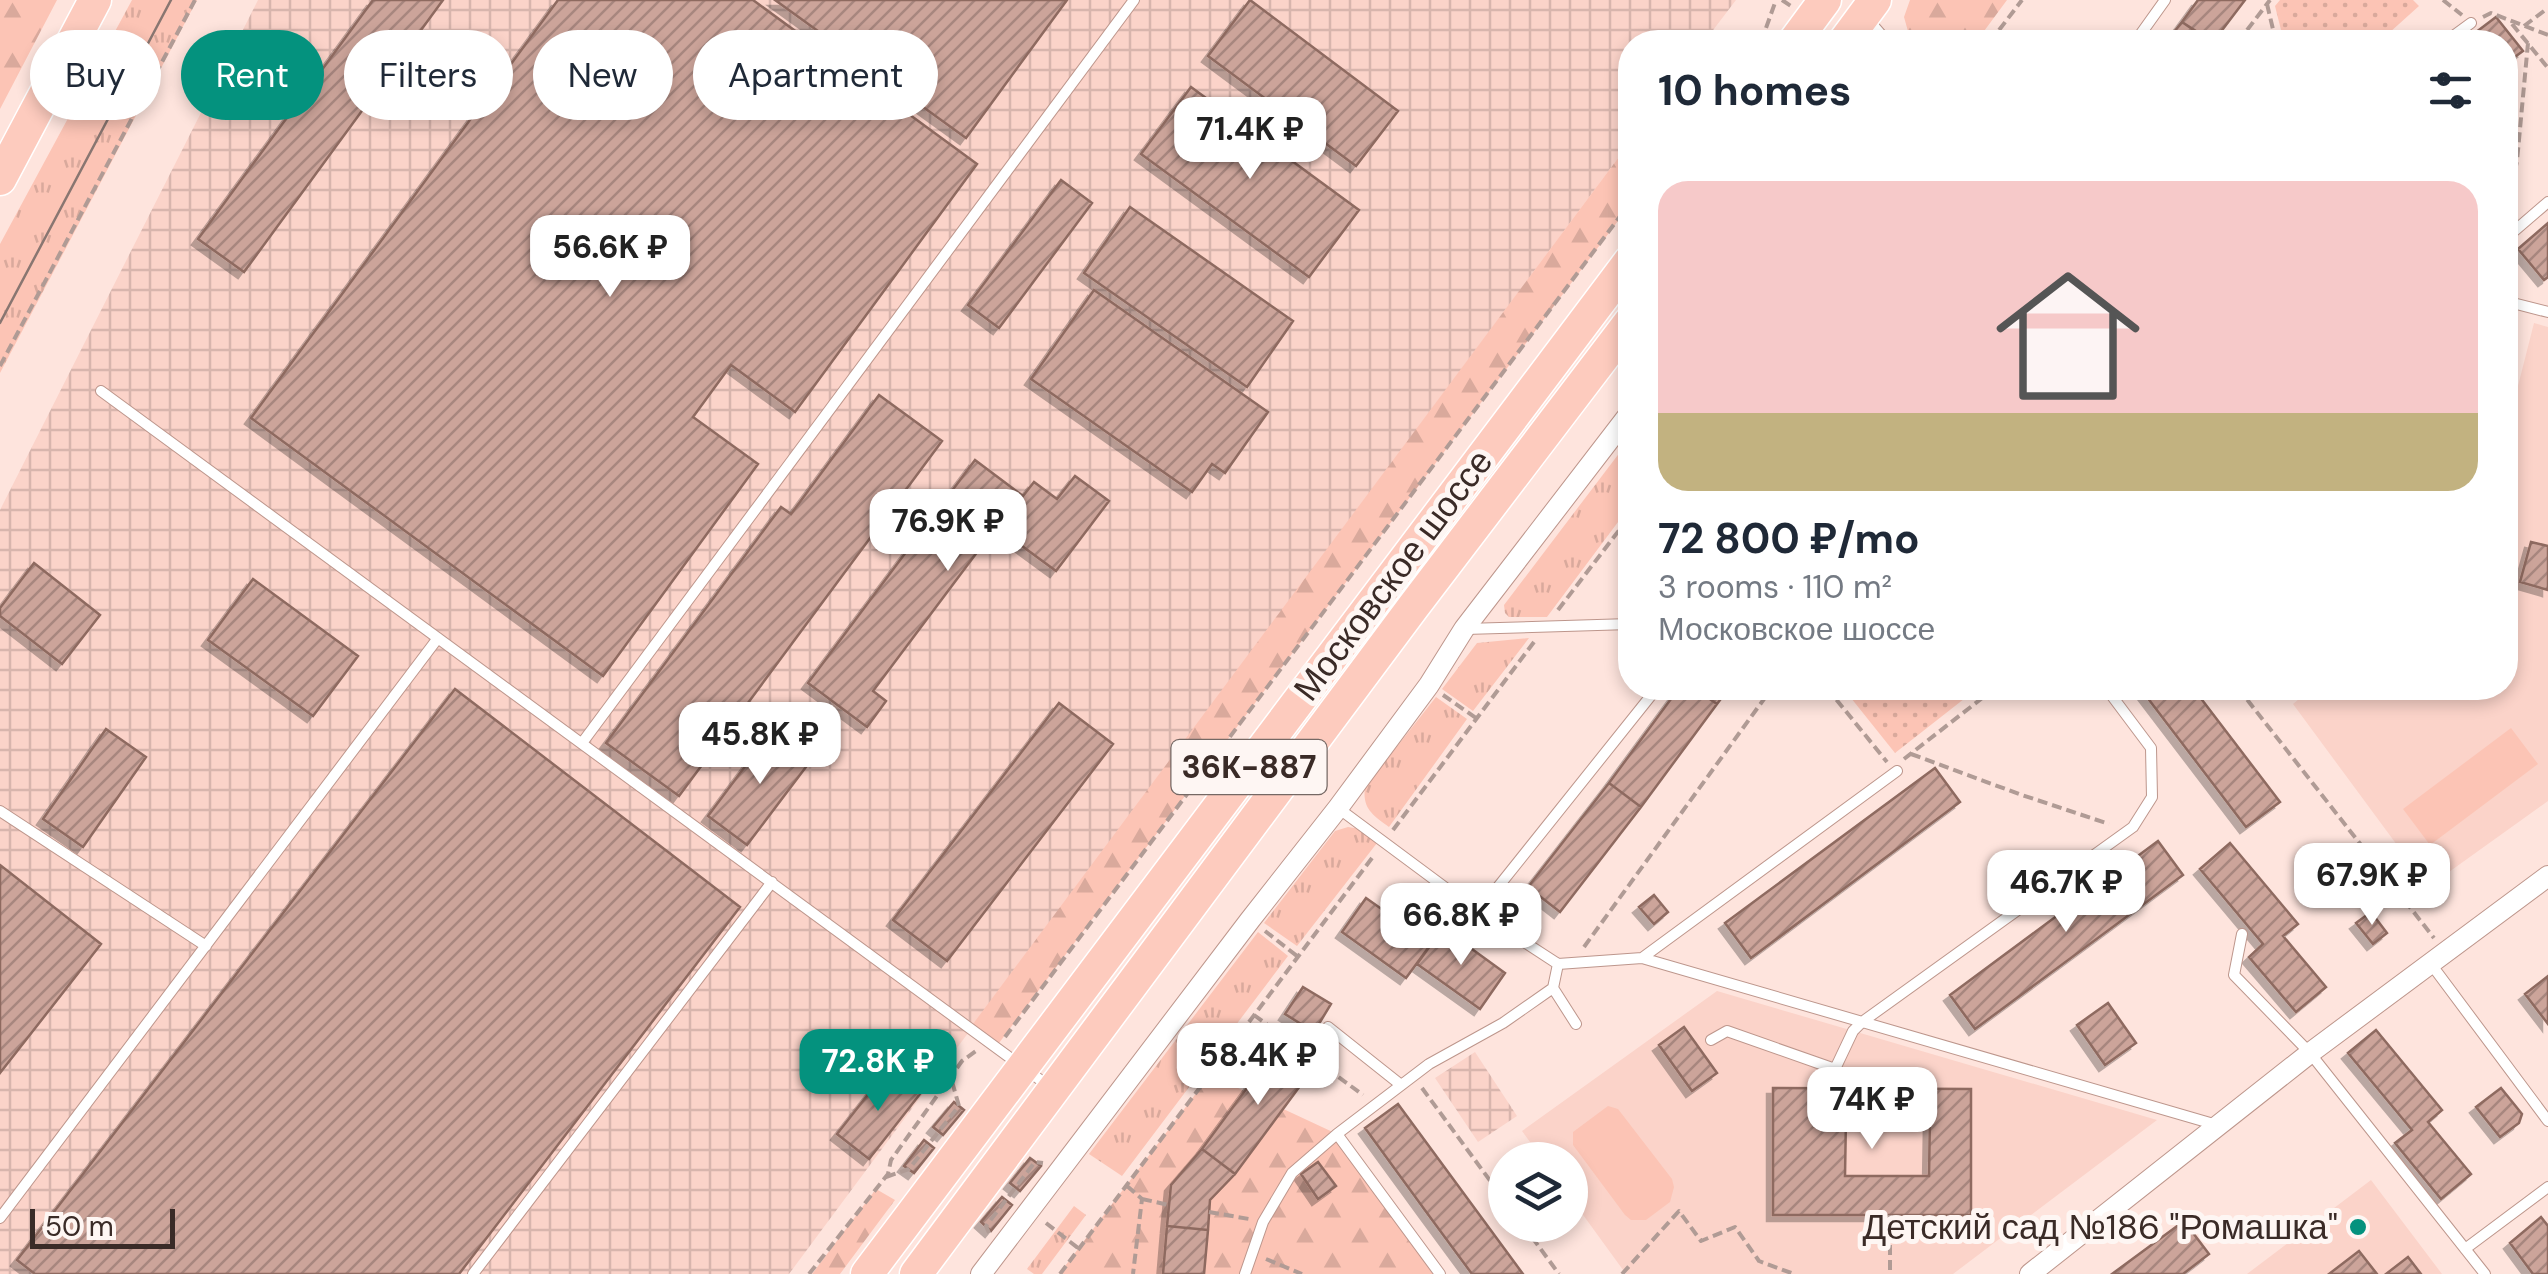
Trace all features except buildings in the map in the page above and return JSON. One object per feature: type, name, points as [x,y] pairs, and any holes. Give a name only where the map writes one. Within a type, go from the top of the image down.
[{"type":"main road","points":[[0,179],[95,0]]},
{"type":"main road","points":[[1818,30],[1853,13]]},
{"type":"main road","points":[[1834,30],[1853,13]]},
{"type":"main road","name":"Московское шоссе","points":[[892,1274],[1031,1072],[1618,276]]},
{"type":"main road","name":"Московское шоссе","points":[[868,1274],[1031,1072],[1618,310]]},
{"type":"main road","name":"Московское шоссе","points":[[916,1274],[1618,338]]},
{"type":"street","points":[[981,1274],[1338,808],[1429,686],[1464,630],[1618,429]]},
{"type":"street","points":[[2030,1274],[2310,1053],[2548,876]]},
{"type":"lane","points":[[582,743],[1134,0]]},
{"type":"lane","points":[[2143,30],[2166,0]]},
{"type":"lane","points":[[2460,30],[2471,22]]},
{"type":"lane","points":[[2518,228],[2548,202]]},
{"type":"lane","points":[[2518,307],[2548,312]]},
{"type":"lane","points":[[101,391],[1031,1072]]},
{"type":"lane","points":[[1464,630],[1618,624]]},
{"type":"lane","points":[[0,1218],[438,638]]},
{"type":"lane","points":[[1478,912],[1647,700]]},
{"type":"lane","points":[[1711,1040],[1727,1031],[1836,1069],[1853,1031],[1862,1022],[2133,827],[2152,797],[2152,748],[2115,700]]},
{"type":"lane","points":[[1642,958],[1896,767]]},
{"type":"lane","points":[[1338,808],[1478,912],[1558,964],[1642,958],[2218,1126]]},
{"type":"lane","points":[[0,811],[206,946]]},
{"type":"lane","points":[[474,1274],[772,882]]},
{"type":"lane","points":[[2242,934],[2234,975],[2310,1053],[2486,1274]]},
{"type":"lane","points":[[2438,959],[2548,1122]]},
{"type":"lane","points":[[1558,964],[1554,988],[1576,1024]]},
{"type":"lane","points":[[1246,1274],[1263,1222],[1292,1173],[1429,1064],[1503,1023],[1554,988]]},
{"type":"lane","points":[[1328,1028],[1400,1085]]},
{"type":"lane","points":[[1337,1134],[1440,1274]]},
{"type":"lane","points":[[2466,1249],[2548,1187]]},
{"type":"path","points":[[0,366],[195,0]]},
{"type":"path","points":[[1765,30],[1776,0]]},
{"type":"path","points":[[1999,30],[2022,0]]},
{"type":"path","points":[[2443,0],[2471,22],[2491,13],[2548,34]]},
{"type":"path","points":[[2247,30],[2269,2]]},
{"type":"path","points":[[2269,2],[2274,30]]},
{"type":"path","points":[[2523,26],[2548,8]]},
{"type":"path","points":[[2508,20],[2517,30]]},
{"type":"path","points":[[2518,32],[2548,68]]},
{"type":"path","points":[[2518,150],[2528,43]]},
{"type":"path","points":[[809,1274],[886,1177],[891,1160],[962,1061],[976,1051],[996,1047],[1618,218]]},
{"type":"path","points":[[1060,1274],[1618,532]]},
{"type":"path","points":[[1429,686],[1476,718]]},
{"type":"path","points":[[1572,963],[1763,700]]},
{"type":"path","points":[[1838,700],[1896,767],[1980,700]]},
{"type":"path","points":[[2247,700],[2438,959]]},
{"type":"path","points":[[1910,754],[2128,830]]},
{"type":"path","points":[[1250,920],[1298,956]]},
{"type":"path","points":[[1254,1015],[1376,1104]]},
{"type":"path","points":[[1413,1076],[1488,1178]]},
{"type":"path","points":[[886,1177],[909,1170],[959,1106],[951,1078]]},
{"type":"path","points":[[986,1226],[1036,1162]]},
{"type":"path","points":[[1127,1186],[1142,1199],[1169,1205]]},
{"type":"path","points":[[1134,1274],[1142,1199]]},
{"type":"path","points":[[1030,1210],[1080,1250]]},
{"type":"path","points":[[1210,1212],[1263,1222]]},
{"type":"path","points":[[1622,1274],[1679,1212],[1701,1241],[1735,1227],[1759,1261],[1794,1274]]},
{"type":"path","points":[[1890,1215],[1890,1274]]},
{"type":"path","points":[[1535,1242],[1559,1274]]},
{"type":"path","points":[[1252,1254],[1302,1274]]},
{"type":"shaded area","points":[[258,0],[1736,0],[1713,30],[1618,30],[1618,158],[789,1274],[0,1274],[0,510],[197,120],[324,120],[324,30],[243,30]]},
{"type":"shaded area","points":[[2534,323],[2548,327],[2548,801],[2428,887],[2293,704],[2298,700],[2518,700],[2518,386]]},
{"type":"shaded area","points":[[1717,991],[2157,1120],[1953,1274],[1626,1274],[1588,1222],[1588,1142],[1530,1142],[1522,1131]]},
{"type":"shaded area","points":[[1475,1052],[1517,1116],[1478,1142],[1435,1078]]},
{"type":"shaded area","name":"Детский сад №186 \"Ромашка\"","points":[[2371,1180],[2442,1274],[2247,1274]]},
{"type":"green space","points":[[0,0],[57,0],[41,30],[30,30],[30,52],[0,109]]},
{"type":"green space","points":[[132,0],[197,0],[161,68],[161,30],[116,30]]},
{"type":"green space","points":[[1910,0],[2007,0],[1985,30],[1908,30],[1904,17]]},
{"type":"green space","points":[[2280,0],[2413,0],[2419,6],[2392,30],[2281,30],[2275,6]]},
{"type":"green space","points":[[67,120],[134,120],[0,373],[0,244]]},
{"type":"green space","points":[[1618,158],[1618,221],[996,1047],[970,1028]]},
{"type":"green space","points":[[1618,455],[1618,522],[1547,617],[1509,617],[1504,605]]},
{"type":"green space","points":[[1529,638],[1473,711],[1442,689],[1477,643]]},
{"type":"green space","points":[[1436,697],[1467,719],[1389,827],[1367,806],[1365,787]]},
{"type":"green space","points":[[1853,700],[1963,700],[1895,753]]},
{"type":"green space","points":[[2511,728],[2538,764],[2430,845],[2403,809]]},
{"type":"green space","points":[[1361,829],[1377,843],[1297,946],[1264,923],[1335,831]]},
{"type":"green space","points":[[1258,932],[1288,956],[1122,1176],[1089,1154]]},
{"type":"green space","points":[[1210,1075],[1337,1134],[1431,1262],[1433,1274],[1059,1274]]},
{"type":"green space","points":[[1608,1106],[1618,1109],[1672,1179],[1670,1202],[1646,1220],[1631,1220],[1588,1165],[1588,1142],[1573,1142],[1573,1132]]},
{"type":"green space","points":[[876,1189],[895,1200],[840,1274],[812,1274]]},
{"type":"green space","points":[[1074,1206],[1086,1215],[1042,1274],[1034,1274],[1027,1269]]},
{"type":"tram line","points":[[0,323],[171,0]]},
{"type":"place","name":"Детский сад №186 \"Ромашка\"","points":[[2358,1227]]}]
